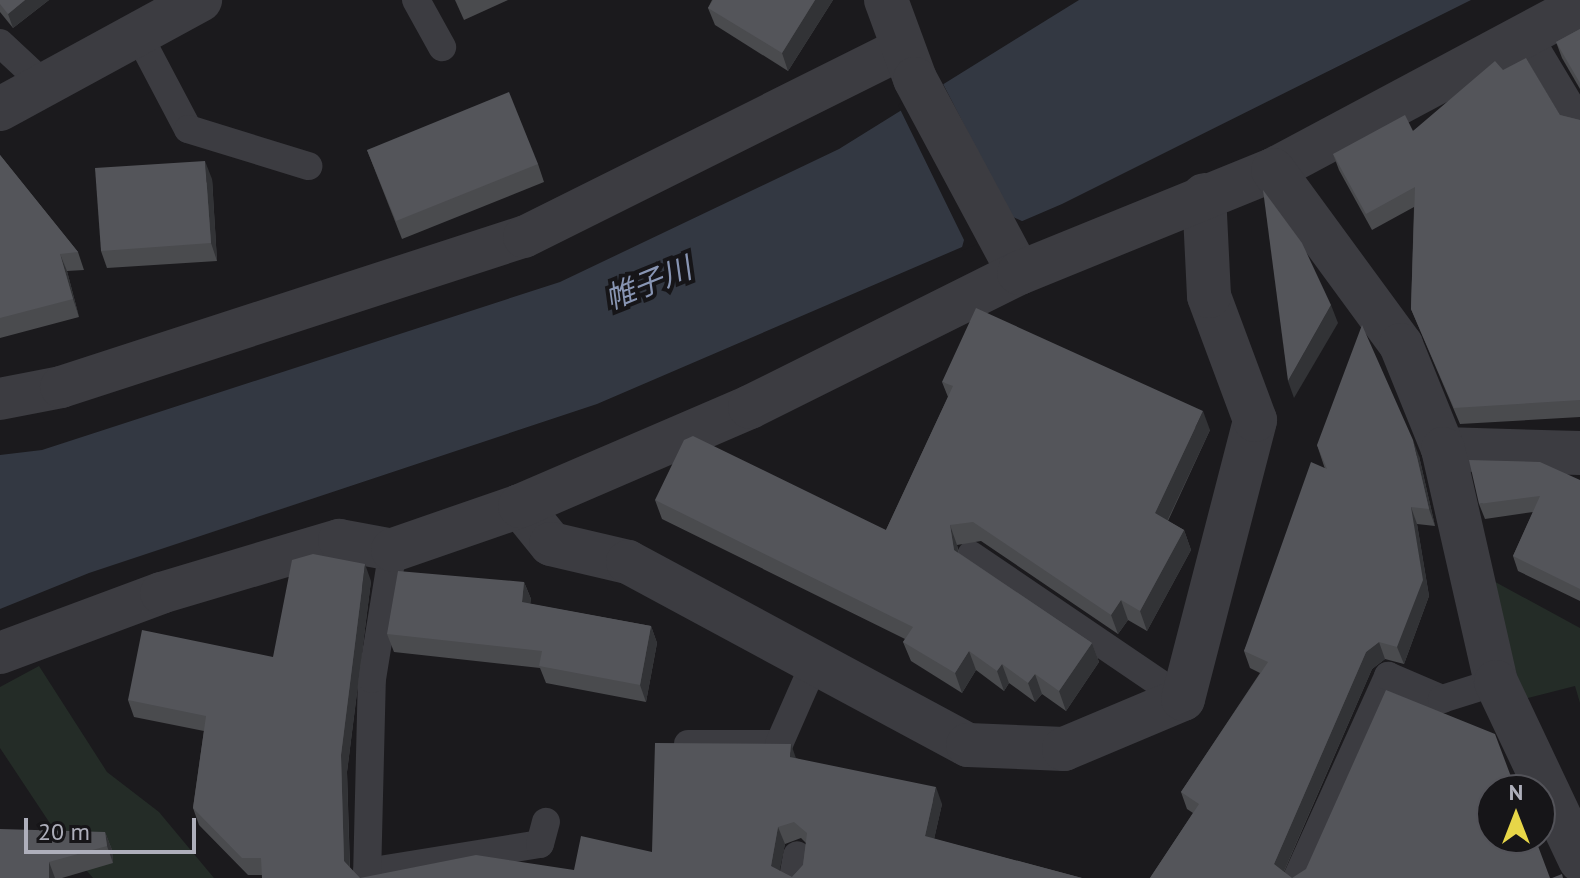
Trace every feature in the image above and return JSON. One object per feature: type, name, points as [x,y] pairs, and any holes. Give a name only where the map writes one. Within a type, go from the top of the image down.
[{"type":"street","points":[[0,109],[139,36],[200,0]]},
{"type":"street","points":[[886,0],[908,64],[1011,258]]},
{"type":"street","points":[[0,653],[161,593],[339,540],[393,550],[520,506],[750,407],[1011,258],[1273,170],[1580,6]]},
{"type":"street","points":[[0,399],[61,387],[524,237],[908,64]]},
{"type":"street","points":[[1273,170],[1401,345],[1443,449],[1496,682],[1580,860]]},
{"type":"street","points":[[520,506],[551,544],[628,562],[968,745],[1064,749],[1183,699],[1255,420],[1209,296],[1204,195]]},
{"type":"street","points":[[1443,449],[1580,453]]},
{"type":"lane","points":[[416,0],[442,47]]},
{"type":"lane","points":[[1528,35],[1580,122]]},
{"type":"lane","points":[[139,36],[188,129],[308,166]]},
{"type":"lane","points":[[0,43],[45,85]]},
{"type":"lane","points":[[393,550],[372,679],[367,875],[540,844],[546,822]]},
{"type":"lane","points":[[971,555],[1183,699]]},
{"type":"lane","points":[[659,743],[779,744],[815,662]]},
{"type":"lane","points":[[1297,878],[1388,676],[1442,699],[1496,682]]},
{"type":"shaded area","points":[[1488,578],[1580,628],[1580,703],[1575,686],[1524,699]]},
{"type":"shaded area","points":[[39,666],[107,772],[159,812],[214,878],[93,878],[63,843],[0,748],[0,687]]},
{"type":"water","name":"帷子川","points":[[1079,0],[1471,0],[1062,204],[597,404],[89,573],[0,609],[0,455],[42,450],[560,282],[839,149]]},
{"type":"pier","points":[[940,78],[1011,216],[1026,223],[961,251],[964,240],[898,105]]},
{"type":"building","points":[[0,0],[25,0],[8,14]]},
{"type":"building","points":[[713,0],[815,0],[782,53],[708,8]]},
{"type":"building","points":[[1580,29],[1580,83],[1556,42]]},
{"type":"building","points":[[1526,58],[1560,115],[1580,120],[1580,400],[1454,408],[1411,309],[1415,187],[1366,214],[1333,154],[1405,115],[1413,131],[1495,61],[1503,70]]},
{"type":"building","points":[[509,92],[538,164],[396,221],[367,150]]},
{"type":"building","points":[[0,155],[78,252],[60,254],[73,299],[0,318]]},
{"type":"building","points":[[205,161],[211,243],[101,251],[95,168]]},
{"type":"building","points":[[1263,190],[1302,243],[1331,305],[1288,381]]},
{"type":"building","points":[[976,308],[1203,411],[1155,513],[1184,530],[1140,611],[1121,600],[1111,615],[973,522],[950,525],[954,550],[1092,643],[1059,691],[1035,674],[1028,683],[1002,664],[997,671],[969,651],[955,673],[903,642],[913,627],[655,500],[684,440],[693,436],[886,530],[953,386],[942,382]]},
{"type":"building","points":[[1362,325],[1413,440],[1429,509],[1411,507],[1423,580],[1397,647],[1379,642],[1366,652],[1274,864],[1292,878],[1150,878],[1199,804],[1181,792],[1268,662],[1244,651],[1311,462],[1327,469],[1317,445]]},
{"type":"building","points":[[1469,460],[1540,462],[1580,480],[1580,589],[1513,556],[1540,496],[1479,504]]},
{"type":"building","points":[[313,554],[365,564],[341,755],[344,861],[360,878],[262,878],[261,858],[242,858],[193,808],[206,716],[128,700],[142,630],[273,657],[292,560]]},
{"type":"building","points":[[398,571],[524,582],[522,602],[651,626],[640,685],[539,666],[542,651],[387,634]]},
{"type":"building","points":[[1386,690],[1495,734],[1510,774],[1476,774],[1476,854],[1541,854],[1550,878],[1292,878],[1306,869]]},
{"type":"building","points":[[655,743],[791,744],[790,757],[936,787],[925,836],[1082,878],[360,878],[476,855],[574,870],[581,836],[652,852]],"holes":[[[794,822],[807,833],[803,865],[792,877],[771,866],[778,827]]]},
{"type":"building","points":[[0,829],[105,832],[107,846],[49,862],[49,878],[0,878]]}]
